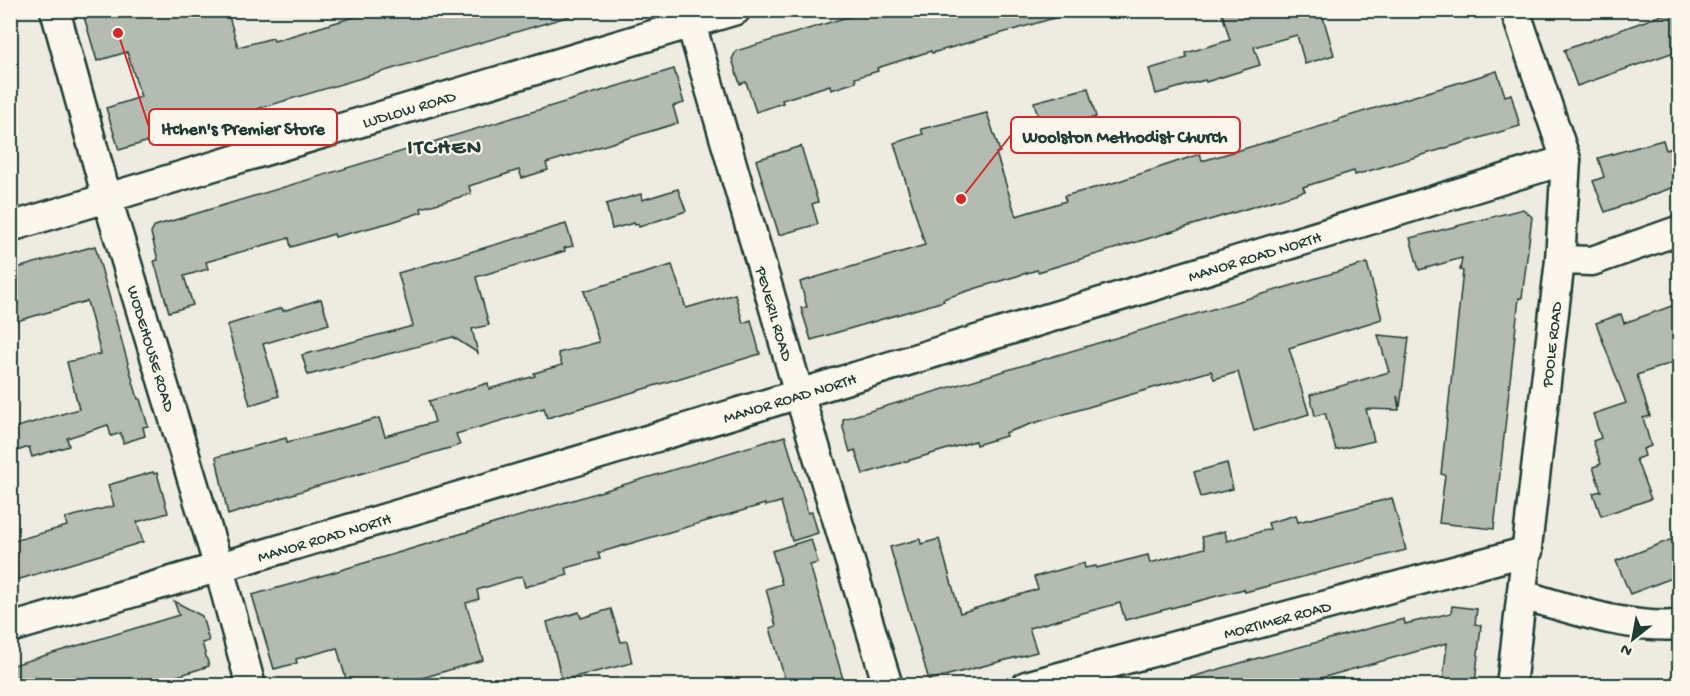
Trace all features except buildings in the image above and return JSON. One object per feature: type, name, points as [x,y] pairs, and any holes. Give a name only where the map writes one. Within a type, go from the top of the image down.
[{"type":"street","name":"WODEHOUSE ROAD","points":[[56,10],[106,198],[219,568],[251,686]]},
{"type":"street","name":"LUDLOW ROAD","points":[[10,227],[690,17],[736,10]]},
{"type":"street","name":"POOLE ROAD","points":[[1511,686],[1560,260],[1566,160],[1521,12]]},
{"type":"street","name":"PEVERIL ROAD","points":[[690,17],[799,394],[888,686]]},
{"type":"street","name":"MANOR ROAD NORTH","points":[[10,628],[219,568],[799,394],[1566,160]]},
{"type":"street","points":[[1560,260],[1592,261],[1680,230]]},
{"type":"street","name":"MORTIMER ROAD","points":[[1026,686],[1528,551]]},
{"type":"street","points":[[1522,595],[1610,619],[1661,627],[1680,625]]},
{"type":"place","name":"Itchen's Premier Store","points":[[118,33]]},
{"type":"place","name":"Woolston Methodist Church","points":[[961,199]]},
{"type":"district","name":"ITCHEN","points":[[445,145]]}]
